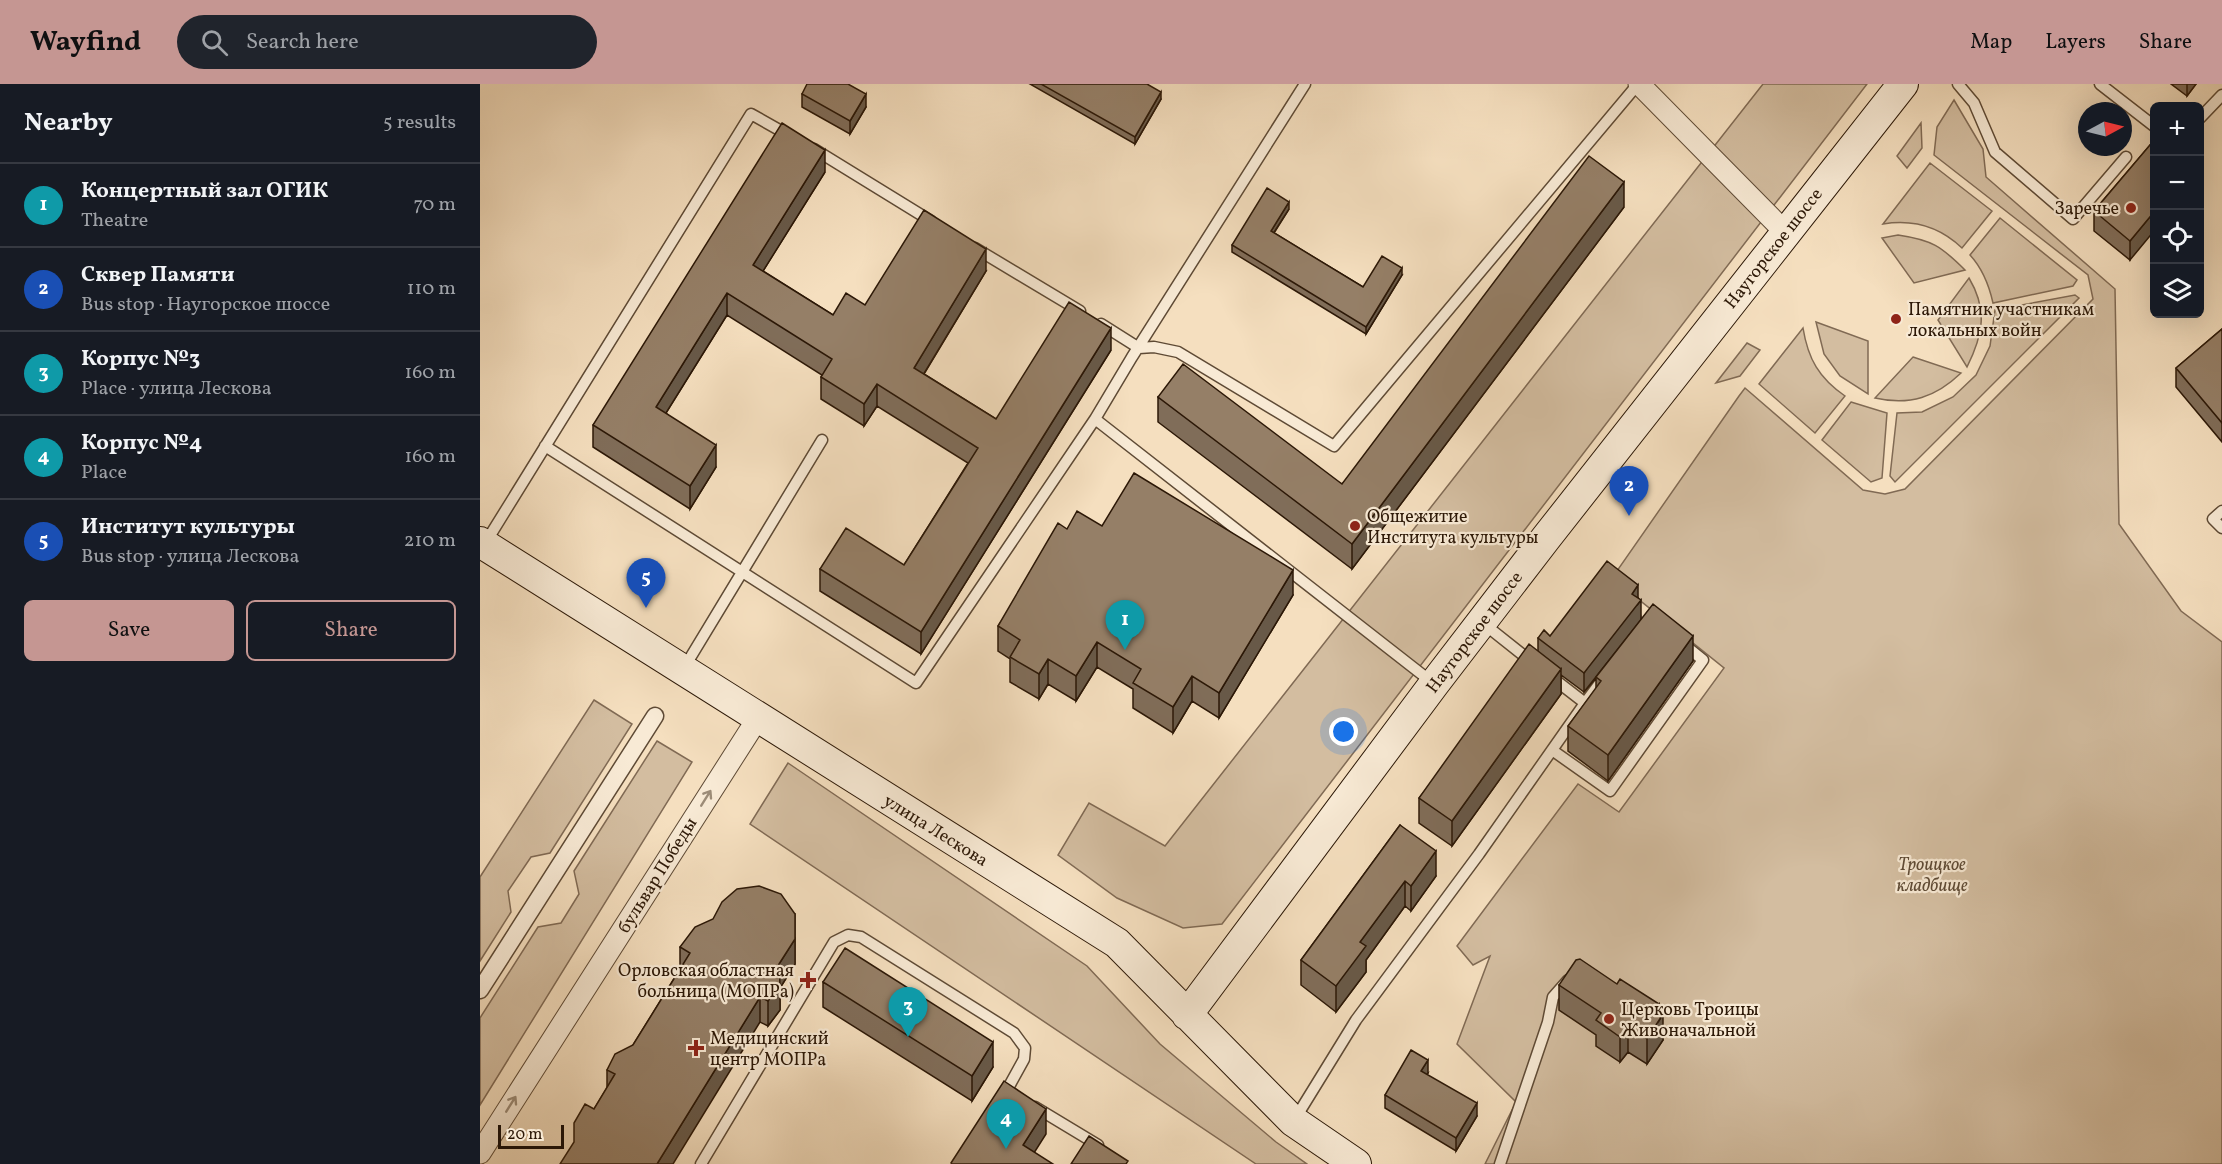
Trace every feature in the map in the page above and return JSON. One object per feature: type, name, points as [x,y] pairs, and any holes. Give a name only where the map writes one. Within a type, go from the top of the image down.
[{"type":"main road","name":"Наугорское шоссе","points":[[1187,1015],[1481,622],[1903,84]]},
{"type":"main road","name":"улица Лескова","points":[[482,543],[1118,944],[1293,1121],[1356,1164]]},
{"type":"street","points":[[1639,84],[1785,232]]},
{"type":"street","points":[[480,990],[655,717]]},
{"type":"street","name":"бульвар Победы","points":[[480,1153],[758,718]]},
{"type":"lane","points":[[545,446],[916,682],[1095,419],[1305,84]]},
{"type":"lane","points":[[969,244],[1139,348],[1154,347],[1178,352],[1334,446],[1639,84]]},
{"type":"lane","points":[[1958,84],[1974,103],[1995,152],[2073,219],[2127,157]]},
{"type":"lane","points":[[2100,84],[2150,123]]},
{"type":"lane","points":[[2204,113],[2222,94]]},
{"type":"lane","points":[[482,543],[545,446],[751,114],[939,226]]},
{"type":"lane","points":[[1095,419],[1434,684]]},
{"type":"lane","points":[[682,670],[822,440]]},
{"type":"lane","points":[[2222,511],[2213,519],[2222,528]]},
{"type":"lane","points":[[1481,622],[1585,702]]},
{"type":"lane","points":[[1552,750],[1610,791],[1703,660],[1669,632]]},
{"type":"lane","points":[[1293,1121],[1356,1020],[1479,854],[1585,702],[1612,669]]},
{"type":"lane","points":[[701,1164],[834,942],[848,935],[861,937],[1014,1033],[1025,1048],[1024,1059],[1007,1090],[1109,1152]]},
{"type":"lane","points":[[1500,1164],[1548,1022],[1553,997],[1569,979],[1578,976]]},
{"type":"green space","points":[[1763,84],[1867,84],[1222,924],[1183,928],[1117,898],[1058,855],[1089,803],[1165,846]]},
{"type":"green space","name":"Троицкое кладбище","points":[[1954,100],[1983,149],[1986,177],[2115,289],[2119,524],[2181,611],[2222,642],[2222,1164],[1485,1164],[1516,1102],[1457,1044],[1490,956],[1473,965],[1457,946],[1578,784],[1619,812],[1724,668],[1612,578],[1739,396],[1745,388],[1863,490],[1885,494],[1905,489],[2093,299],[2088,275],[1934,155],[1937,127]]},
{"type":"green space","points":[[1921,123],[1922,148],[1907,168],[1897,156]]},
{"type":"green space","points":[[1930,163],[1992,211],[1962,248],[1945,235],[1926,226],[1905,223],[1883,224]]},
{"type":"green space","points":[[2000,218],[2077,280],[2073,286],[1993,303],[1984,277],[1970,255]]},
{"type":"green space","points":[[1898,235],[1935,245],[1965,270],[1914,283],[1882,238]]},
{"type":"green space","points":[[1969,278],[1979,301],[1981,323],[1977,344],[1967,367],[1938,320]]},
{"type":"green space","points":[[2075,295],[2079,298],[1895,482],[1890,476],[1897,413],[1922,412],[1953,397],[1976,375],[1990,346],[1995,310]]},
{"type":"green space","points":[[1816,322],[1868,341],[1868,394],[1840,376],[1824,354]]},
{"type":"green space","points":[[1803,328],[1808,349],[1816,367],[1828,382],[1845,396],[1815,433],[1759,384]]},
{"type":"green space","points":[[1747,343],[1760,350],[1740,376],[1716,383]]},
{"type":"green space","points":[[1913,357],[1961,373],[1942,388],[1922,397],[1900,401],[1875,398]]},
{"type":"green space","points":[[1851,402],[1887,413],[1882,478],[1871,482],[1822,440]]},
{"type":"green space","points":[[594,700],[632,724],[550,853],[531,857],[508,891],[511,912],[480,961],[480,877]]},
{"type":"green space","points":[[657,741],[692,762],[480,1105],[480,1018],[538,927],[561,923],[579,894],[574,871]]},
{"type":"green space","points":[[788,763],[1087,966],[1160,1044],[1276,1142],[1307,1164],[1256,1164],[750,824]]},
{"type":"building","points":[[807,84],[848,84],[866,94],[850,121],[802,94]]},
{"type":"building","points":[[1041,84],[1147,84],[1161,92],[1135,137]]},
{"type":"building","points":[[782,123],[825,150],[753,265],[833,315],[846,293],[865,305],[924,210],[986,249],[914,368],[996,419],[1069,302],[1111,328],[921,632],[820,569],[846,528],[904,565],[978,448],[877,384],[864,404],[821,377],[832,359],[727,293],[656,407],[716,445],[690,486],[593,425]]},
{"type":"building","points":[[2150,145],[2150,217],[2130,241],[2094,211]]},
{"type":"building","points":[[1589,156],[1624,182],[1352,544],[1158,397],[1183,364],[1342,484]]},
{"type":"building","points":[[1267,188],[1289,202],[1271,231],[1363,287],[1382,256],[1402,268],[1366,327],[1232,245]]},
{"type":"building","points":[[2222,329],[2222,423],[2176,368]]},
{"type":"building","points":[[1134,473],[1293,570],[1219,693],[1192,676],[1173,707],[1133,683],[1141,669],[1097,642],[1076,676],[1048,659],[1039,674],[1010,657],[1020,640],[998,626],[1058,523],[1067,529],[1077,511],[1102,526]]},
{"type":"building","points":[[1607,561],[1638,585],[1632,594],[1641,600],[1584,673],[1538,638],[1544,630],[1550,636]]},
{"type":"building","points":[[1653,604],[1693,636],[1608,755],[1568,726],[1601,681],[1596,677]]},
{"type":"building","points":[[1529,644],[1561,669],[1452,821],[1419,798]]},
{"type":"building","points":[[1400,825],[1436,851],[1411,886],[1405,881],[1360,942],[1366,946],[1336,986],[1301,960]]},
{"type":"building","name":"Медицинский центр МОПРа","points":[[759,886],[781,894],[795,914],[795,939],[779,964],[780,985],[768,1001],[760,997],[657,1164],[560,1164],[574,1142],[574,1123],[585,1104],[594,1109],[615,1074],[607,1070],[615,1054],[633,1045],[690,953],[680,947],[695,927],[713,919],[722,902],[737,889]]},
{"type":"building","points":[[845,948],[993,1042],[972,1076],[823,982]]},
{"type":"building","points":[[1580,959],[1617,984],[1620,979],[1659,1004],[1655,1009],[1663,1014],[1647,1039],[1628,1026],[1620,1037],[1596,1020],[1601,1013],[1559,985],[1576,960]]},
{"type":"building","points":[[1411,1050],[1428,1060],[1421,1071],[1477,1103],[1456,1138],[1385,1095]]},
{"type":"building","points":[[1004,1081],[1046,1109],[1023,1145],[1053,1164],[952,1164],[951,1163]]},
{"type":"building","points":[[1089,1136],[1128,1161],[1126,1164],[1071,1164]]},
{"type":"place","name":"Заречье","points":[[2131,208]]},
{"type":"place","name":"Памятник участникам локальных войн","points":[[1896,319]]},
{"type":"place","name":"Сквер Памяти","points":[[1629,516]]},
{"type":"place","name":"Общежитие Института культуры","points":[[1355,526]]},
{"type":"place","name":"Институт культуры","points":[[646,608]]},
{"type":"place","name":"Концертный зал ОГИК","points":[[1125,650]]},
{"type":"place","name":"Орловская областная больница (МОПРа)","points":[[808,980]]},
{"type":"place","name":"Церковь Троицы Живоначальной","points":[[1609,1019]]},
{"type":"place","name":"Корпус №3","points":[[908,1037]]},
{"type":"place","name":"Медицинский центр МОПРа","points":[[696,1048]]},
{"type":"place","name":"Корпус №4","points":[[1006,1149]]}]
